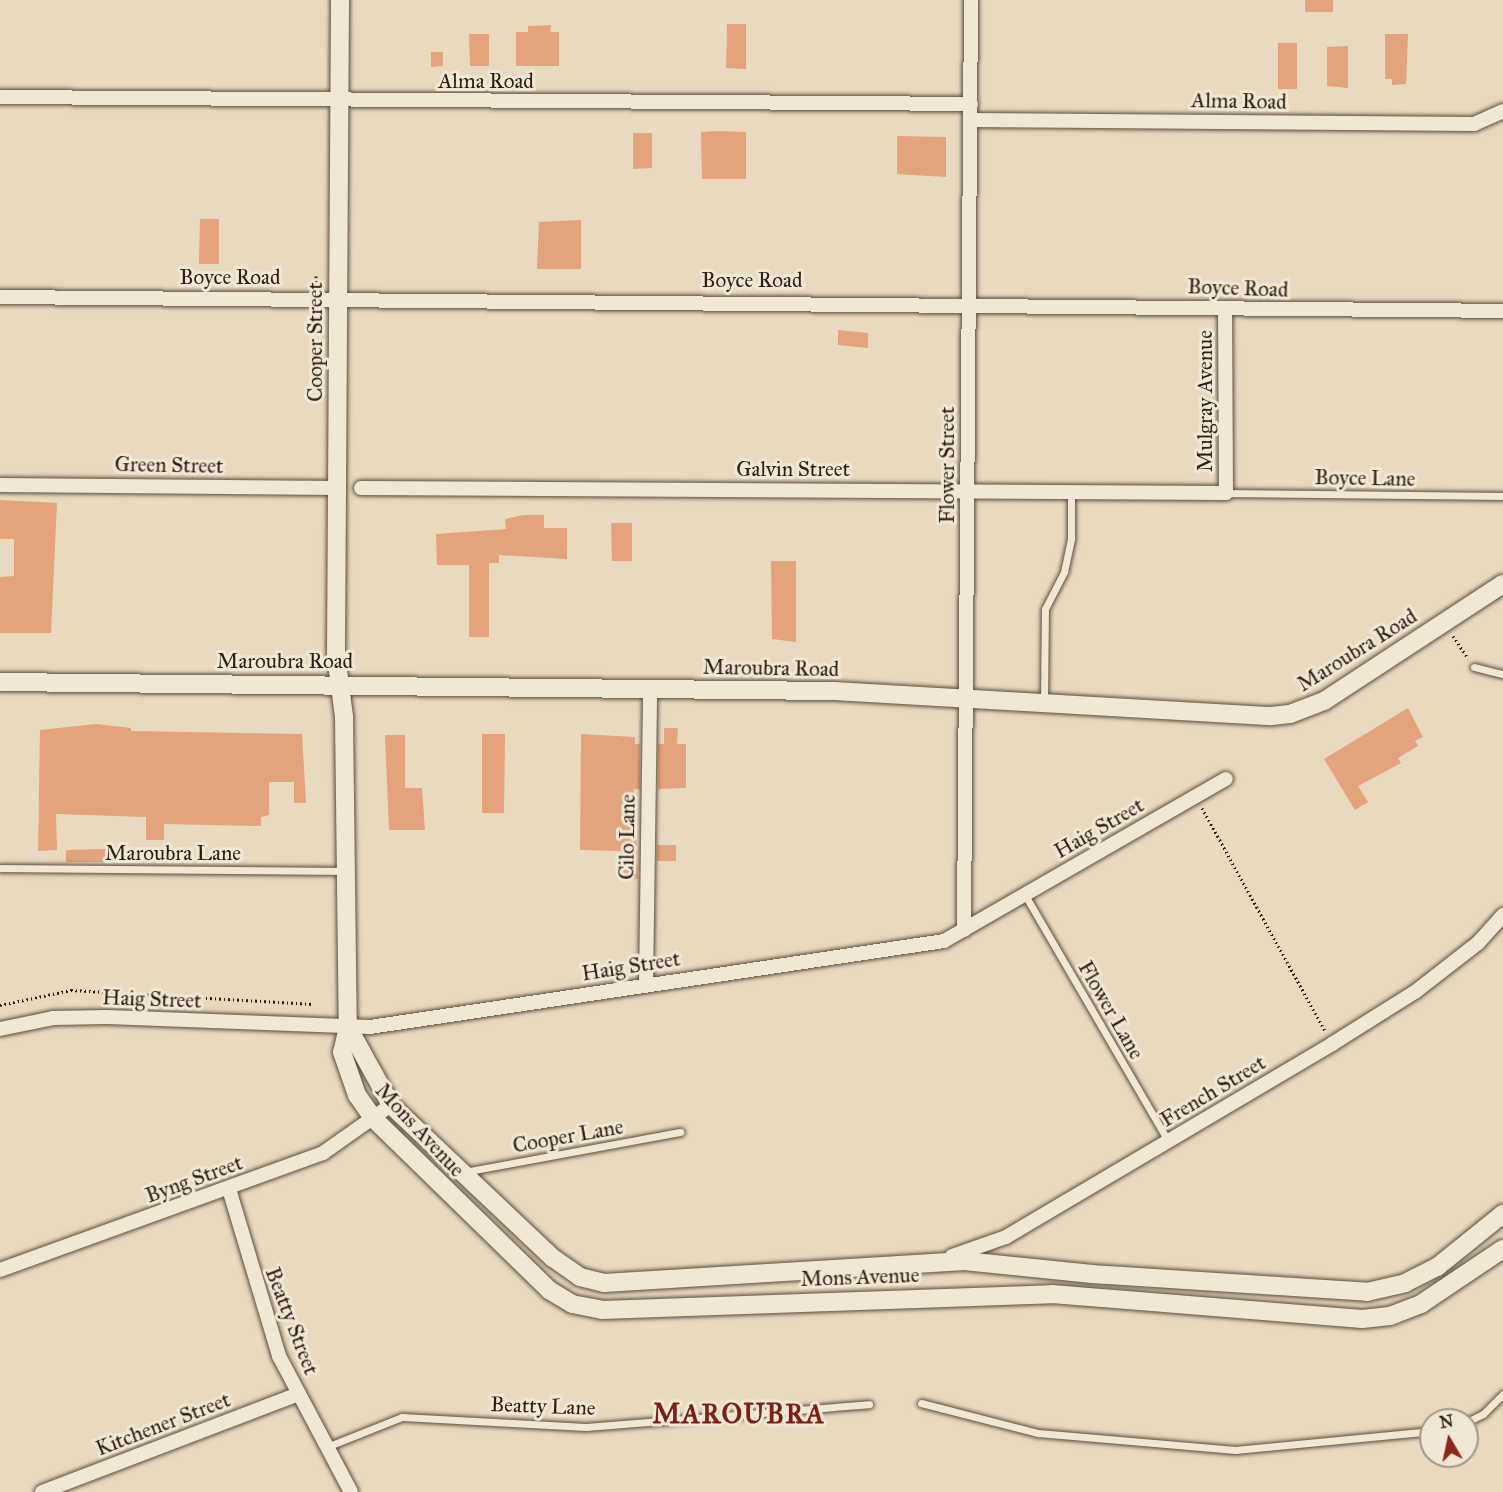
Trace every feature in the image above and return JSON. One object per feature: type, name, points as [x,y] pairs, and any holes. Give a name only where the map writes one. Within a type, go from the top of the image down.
[{"type":"street","name":"Cooper Street","points":[[336,683],[340,0]]},
{"type":"street","name":"Flower Street","points":[[964,930],[971,0]]},
{"type":"street","name":"Alma Road","points":[[0,98],[971,104]]},
{"type":"street","name":"Alma Road","points":[[971,120],[1474,124],[1503,111]]},
{"type":"street","name":"Boyce Road","points":[[0,297],[969,303],[1503,311]]},
{"type":"street","name":"Mulgray Avenue","points":[[1225,308],[1226,494]]},
{"type":"street","name":"Green Street","points":[[0,485],[337,488]]},
{"type":"street","name":"Galvin Street","points":[[361,488],[968,490],[1226,494]]},
{"type":"street","name":"Maroubra Road","points":[[0,682],[336,683],[834,691],[1290,714],[1324,701],[1503,584]]},
{"type":"street","name":"Mons Avenue","points":[[336,683],[344,717],[348,1027],[342,1052],[348,1074],[374,1119],[549,1290],[572,1304],[602,1310],[1042,1294],[1362,1319],[1390,1316],[1421,1304],[1503,1249]]},
{"type":"street","name":"Cilo Lane","points":[[646,985],[650,689]]},
{"type":"street","name":"Haig Street","points":[[0,1029],[53,1018],[107,1017],[348,1027],[477,1013],[646,985],[944,942],[1226,779]]},
{"type":"street","name":"French Street","points":[[921,1262],[990,1245],[1169,1142],[1415,992],[1478,943],[1503,915]]},
{"type":"street","name":"Mons Avenue","points":[[348,1027],[391,1105],[553,1258],[580,1277],[604,1283],[825,1273],[921,1262],[964,1261],[1116,1276],[1367,1292],[1405,1282],[1437,1267],[1499,1216]]},
{"type":"street","name":"Byng Street","points":[[0,1270],[229,1190],[323,1153],[391,1105]]},
{"type":"street","name":"Beatty Street","points":[[229,1190],[279,1356],[298,1394],[329,1446],[351,1492]]},
{"type":"street","name":"Kitchener Street","points":[[42,1492],[298,1394]]},
{"type":"lane","points":[[1044,703],[1045,609],[1064,572],[1071,538],[1071,491]]},
{"type":"lane","name":"Boyce Lane","points":[[1226,494],[1503,496]]},
{"type":"lane","points":[[1474,667],[1503,674]]},
{"type":"lane","name":"Maroubra Lane","points":[[0,868],[345,872]]},
{"type":"lane","name":"Flower Lane","points":[[1025,895],[1169,1142]]},
{"type":"lane","name":"Cooper Lane","points":[[462,1172],[680,1132]]},
{"type":"lane","points":[[1479,1416],[1503,1394]]},
{"type":"lane","points":[[921,1403],[1038,1433],[1236,1450],[1419,1432]]},
{"type":"lane","name":"Beatty Lane","points":[[329,1446],[402,1417],[586,1427],[869,1404]]},
{"type":"path","points":[[316,276],[316,286]]},
{"type":"path","points":[[1453,635],[1474,667]]},
{"type":"path","points":[[1195,796],[1326,1034]]},
{"type":"path","name":"Haig Street","points":[[0,1005],[71,990],[313,1004]]},
{"type":"building","points":[[1305,0],[1333,0],[1333,12],[1305,12]]},
{"type":"building","points":[[727,24],[746,24],[746,69],[726,68]]},
{"type":"building","points":[[551,25],[550,32],[559,32],[559,66],[516,66],[516,32],[528,32],[528,26]]},
{"type":"building","points":[[469,34],[489,34],[489,66],[470,66]]},
{"type":"building","points":[[1385,34],[1408,34],[1406,84],[1392,85],[1392,79],[1385,79]]},
{"type":"building","points":[[1278,43],[1297,43],[1297,89],[1278,89]]},
{"type":"building","points":[[1348,46],[1348,88],[1327,86],[1327,47]]},
{"type":"building","points":[[431,52],[443,52],[443,66],[431,67]]},
{"type":"building","points":[[701,132],[746,132],[746,179],[702,179]]},
{"type":"building","points":[[633,133],[652,133],[652,168],[633,169]]},
{"type":"building","points":[[897,136],[946,137],[946,177],[897,174]]},
{"type":"building","points":[[200,219],[219,219],[219,264],[199,264]]},
{"type":"building","points":[[581,220],[581,269],[537,269],[539,222]]},
{"type":"building","points":[[838,330],[868,333],[868,348],[838,345]]},
{"type":"building","points":[[0,500],[57,503],[51,633],[0,633],[0,577],[14,576],[14,539],[0,539]]},
{"type":"building","points":[[523,515],[544,515],[544,528],[567,528],[567,559],[499,555],[499,563],[489,563],[489,637],[469,637],[469,565],[437,565],[436,534],[506,529],[505,519]]},
{"type":"building","points":[[611,523],[632,523],[632,561],[612,561]]},
{"type":"building","points":[[771,561],[796,561],[796,642],[772,639]]},
{"type":"building","points":[[1408,708],[1423,737],[1415,741],[1418,746],[1398,758],[1401,763],[1358,786],[1368,802],[1355,810],[1324,759]]},
{"type":"building","points":[[96,724],[131,728],[131,731],[302,734],[306,803],[294,803],[294,782],[269,782],[269,815],[261,817],[261,826],[164,824],[164,840],[146,840],[146,817],[56,814],[57,850],[38,851],[40,730]]},
{"type":"building","points":[[664,728],[678,728],[677,744],[686,744],[686,788],[658,789],[658,744],[664,744]]},
{"type":"building","points":[[482,734],[505,734],[504,813],[482,813]]},
{"type":"building","points":[[581,734],[635,737],[635,744],[640,744],[640,789],[634,789],[638,879],[624,880],[621,851],[580,850]]},
{"type":"building","points":[[385,735],[405,735],[405,788],[422,788],[425,830],[389,830]]},
{"type":"building","points":[[657,845],[676,845],[676,861],[657,861]]},
{"type":"building","points":[[130,849],[130,862],[66,862],[66,850]]},
{"type":"district","name":"MAROUBRA","points":[[739,1414]]}]
